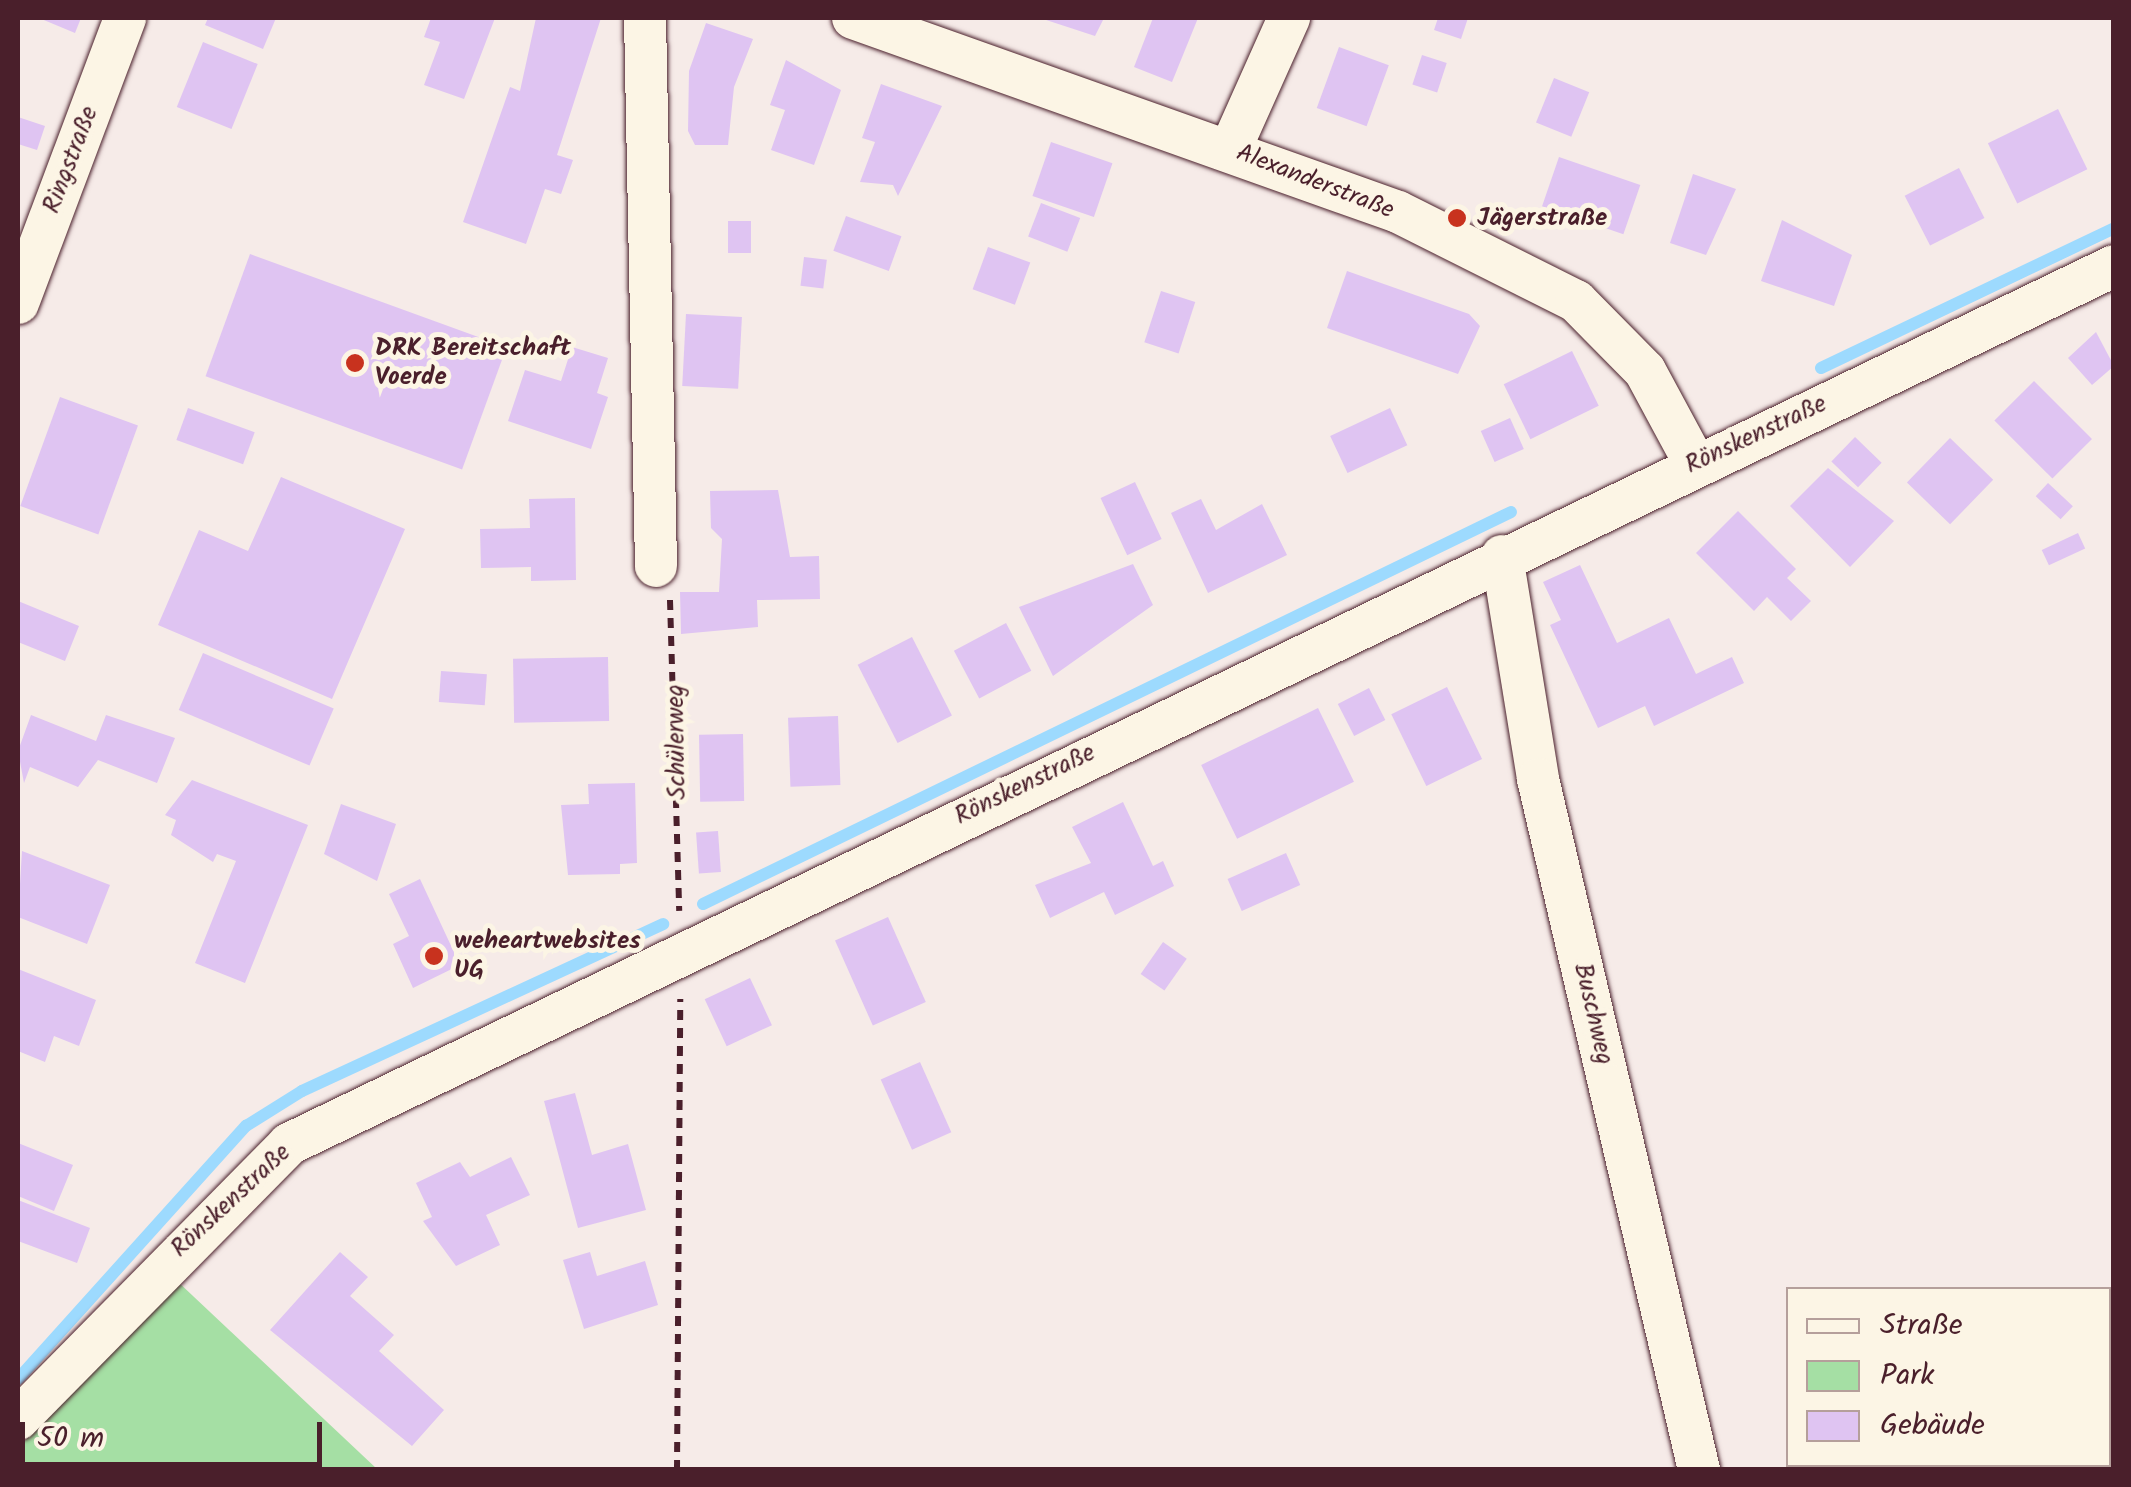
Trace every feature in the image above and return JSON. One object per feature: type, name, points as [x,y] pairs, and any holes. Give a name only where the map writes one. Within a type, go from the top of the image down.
[{"type":"street","name":"Ringstraße","points":[[18,303],[125,18]]},
{"type":"street","points":[[645,18],[656,566]]},
{"type":"street","name":"Alexanderstraße","points":[[852,18],[1398,212],[1576,301],[1644,370],[1695,464]]},
{"type":"street","points":[[1230,150],[1288,18]]},
{"type":"street","name":"Rönskenstraße","points":[[18,1419],[289,1144],[680,951],[2114,266]]},
{"type":"street","name":"Buschweg","points":[[1502,556],[1538,779],[1699,1470]]},
{"type":"path","name":"Schülerweg","points":[[656,566],[674,610],[680,951],[677,1470]]},
{"type":"green space","points":[[176,1280],[377,1469],[18,1469],[18,1448]]},
{"type":"building","points":[[39,18],[81,18],[75,33]]},
{"type":"building","points":[[208,18],[276,18],[263,49],[205,25]]},
{"type":"building","points":[[431,18],[495,18],[464,99],[424,85],[440,42],[424,37]]},
{"type":"building","points":[[536,18],[601,18],[557,155],[573,160],[561,194],[545,189],[526,244],[463,222],[510,87],[520,91]]},
{"type":"building","points":[[1040,18],[1104,18],[1095,36]]},
{"type":"building","points":[[1153,18],[1198,18],[1172,82],[1134,67]]},
{"type":"building","points":[[1438,18],[1468,18],[1461,39],[1434,30]]},
{"type":"building","points":[[706,23],[753,39],[734,87],[728,145],[695,145],[688,131],[689,71]]},
{"type":"building","points":[[203,42],[258,64],[231,129],[177,107]]},
{"type":"building","points":[[1339,47],[1389,65],[1367,126],[1317,108]]},
{"type":"building","points":[[1422,55],[1447,63],[1437,93],[1412,84]]},
{"type":"building","points":[[786,60],[841,90],[814,165],[771,150],[785,110],[770,105]]},
{"type":"building","points":[[1554,78],[1589,92],[1571,137],[1536,123]]},
{"type":"building","points":[[881,84],[942,106],[898,196],[893,185],[860,182],[875,142],[862,138]]},
{"type":"building","points":[[2058,109],[2087,169],[2017,203],[1988,143]]},
{"type":"building","points":[[18,117],[45,126],[37,150],[18,144]]},
{"type":"building","points":[[1051,142],[1112,163],[1094,217],[1032,196]]},
{"type":"building","points":[[1559,157],[1640,185],[1623,234],[1542,206]]},
{"type":"building","points":[[1959,168],[1984,218],[1930,246],[1905,196]]},
{"type":"building","points":[[1693,174],[1736,189],[1706,255],[1670,243]]},
{"type":"building","points":[[1041,203],[1080,218],[1067,252],[1028,237]]},
{"type":"building","points":[[846,216],[901,236],[889,271],[833,251]]},
{"type":"building","points":[[1782,220],[1852,255],[1834,306],[1761,281]]},
{"type":"building","points":[[728,221],[751,221],[751,253],[728,253]]},
{"type":"building","points":[[988,247],[1030,262],[1015,305],[973,289]]},
{"type":"building","name":"DRK Bereitschaft Voerde","points":[[250,254],[507,347],[462,470],[206,376]]},
{"type":"building","points":[[804,257],[827,260],[823,289],[800,286]]},
{"type":"building","points":[[1347,271],[1469,314],[1480,326],[1458,374],[1327,328]]},
{"type":"building","points":[[1161,291],[1195,302],[1179,353],[1144,342]]},
{"type":"building","points":[[686,314],[742,317],[738,389],[682,386]]},
{"type":"building","points":[[2096,332],[2114,366],[2092,385],[2068,358]]},
{"type":"building","points":[[572,347],[608,358],[597,393],[608,397],[591,449],[508,421],[525,370],[561,381]]},
{"type":"building","points":[[1572,351],[1599,406],[1530,439],[1504,384]]},
{"type":"building","points":[[2034,381],[2092,439],[2052,479],[1994,421]]},
{"type":"building","points":[[60,397],[138,425],[98,534],[20,506]]},
{"type":"building","points":[[188,408],[255,432],[243,464],[176,440]]},
{"type":"building","points":[[1390,408],[1407,445],[1348,473],[1330,436]]},
{"type":"building","points":[[1510,418],[1524,449],[1495,462],[1481,431]]},
{"type":"building","points":[[1855,437],[1882,463],[1858,487],[1831,461]]},
{"type":"building","points":[[1950,438],[1993,480],[1950,524],[1907,483]]},
{"type":"building","points":[[1828,468],[1894,521],[1850,567],[1790,506]]},
{"type":"building","points":[[281,477],[405,529],[332,699],[158,625],[199,530],[248,551]]},
{"type":"building","points":[[1135,482],[1162,539],[1127,555],[1101,498]]},
{"type":"building","points":[[2048,483],[2073,506],[2061,519],[2036,496]]},
{"type":"building","points":[[778,490],[790,557],[819,556],[820,599],[757,600],[758,627],[681,634],[680,592],[719,592],[722,539],[711,528],[710,491]]},
{"type":"building","points":[[575,498],[576,580],[531,581],[531,567],[481,568],[480,529],[530,528],[529,499]]},
{"type":"building","points":[[1201,499],[1216,530],[1262,504],[1287,555],[1208,593],[1171,513]]},
{"type":"building","points":[[1738,511],[1796,569],[1787,578],[1811,601],[1791,621],[1767,597],[1754,611],[1696,553]]},
{"type":"building","points":[[2078,533],[2085,548],[2049,565],[2042,550]]},
{"type":"building","points":[[1133,564],[1153,605],[1053,676],[1019,607]]},
{"type":"building","points":[[1580,565],[1617,643],[1669,618],[1696,674],[1732,657],[1744,683],[1654,726],[1645,706],[1598,728],[1550,625],[1561,620],[1543,582]]},
{"type":"building","points":[[18,601],[79,626],[65,661],[18,642]]},
{"type":"building","points":[[1006,623],[1031,671],[979,698],[954,651]]},
{"type":"building","points":[[912,637],[952,715],[898,743],[858,665]]},
{"type":"building","points":[[203,653],[334,708],[309,766],[179,710]]},
{"type":"building","points":[[608,657],[609,721],[514,723],[513,659]]},
{"type":"building","points":[[441,671],[487,674],[485,705],[439,702]]},
{"type":"building","points":[[1447,687],[1482,759],[1426,786],[1391,714]]},
{"type":"building","points":[[1369,688],[1385,720],[1354,736],[1338,704]]},
{"type":"building","points":[[1318,708],[1354,782],[1237,839],[1201,765]]},
{"type":"building","points":[[31,715],[96,741],[106,715],[175,738],[157,783],[98,760],[78,787],[30,767],[24,783],[18,751]]},
{"type":"building","points":[[838,716],[840,785],[790,787],[788,718]]},
{"type":"building","points":[[743,734],[744,801],[700,802],[699,735]]},
{"type":"building","points":[[192,780],[308,825],[245,983],[195,963],[236,861],[217,854],[213,862],[171,835],[176,820],[165,815]]},
{"type":"building","points":[[635,783],[637,863],[620,864],[620,874],[568,875],[561,805],[589,804],[588,784]]},
{"type":"building","points":[[1123,802],[1153,866],[1163,861],[1174,886],[1115,915],[1104,892],[1050,918],[1035,885],[1091,863],[1072,827]]},
{"type":"building","points":[[341,804],[396,824],[377,881],[324,854]]},
{"type":"building","points":[[718,831],[721,872],[699,873],[696,833]]},
{"type":"building","points":[[22,851],[110,885],[87,944],[18,917]]},
{"type":"building","points":[[1286,853],[1300,885],[1242,911],[1228,879]]},
{"type":"building","points":[[420,879],[460,965],[413,988],[393,944],[409,936],[389,894]]},
{"type":"building","points":[[888,917],[926,1002],[873,1026],[835,941]]},
{"type":"building","points":[[1163,942],[1187,959],[1164,991],[1141,974]]},
{"type":"building","points":[[18,969],[96,1000],[79,1046],[54,1036],[45,1062],[18,1051]]},
{"type":"building","points":[[750,978],[772,1025],[727,1046],[705,999]]},
{"type":"building","points":[[920,1062],[951,1132],[912,1150],[881,1079]]},
{"type":"building","points":[[575,1093],[592,1155],[628,1144],[646,1210],[578,1228],[544,1101]]},
{"type":"building","points":[[18,1143],[73,1165],[54,1211],[18,1196]]},
{"type":"building","points":[[511,1157],[530,1195],[486,1215],[500,1245],[456,1266],[423,1221],[432,1217],[416,1183],[460,1162],[470,1177]]},
{"type":"building","points":[[18,1200],[90,1228],[77,1263],[18,1241]]},
{"type":"building","points":[[340,1252],[368,1277],[350,1296],[394,1335],[379,1351],[444,1410],[412,1446],[270,1330]]},
{"type":"building","points":[[590,1252],[597,1276],[645,1261],[658,1305],[584,1329],[563,1260]]},
{"type":"waterway","points":[[1821,368],[2114,228]]},
{"type":"waterway","points":[[703,904],[1511,512]]},
{"type":"waterway","points":[[18,1379],[246,1126],[302,1091],[663,924]]},
{"type":"place","name":"Jägerstraße","points":[[1457,218]]},
{"type":"place","name":"DRK Bereitschaft Voerde","points":[[355,363]]},
{"type":"place","name":"weheartwebsites UG","points":[[434,956]]}]
